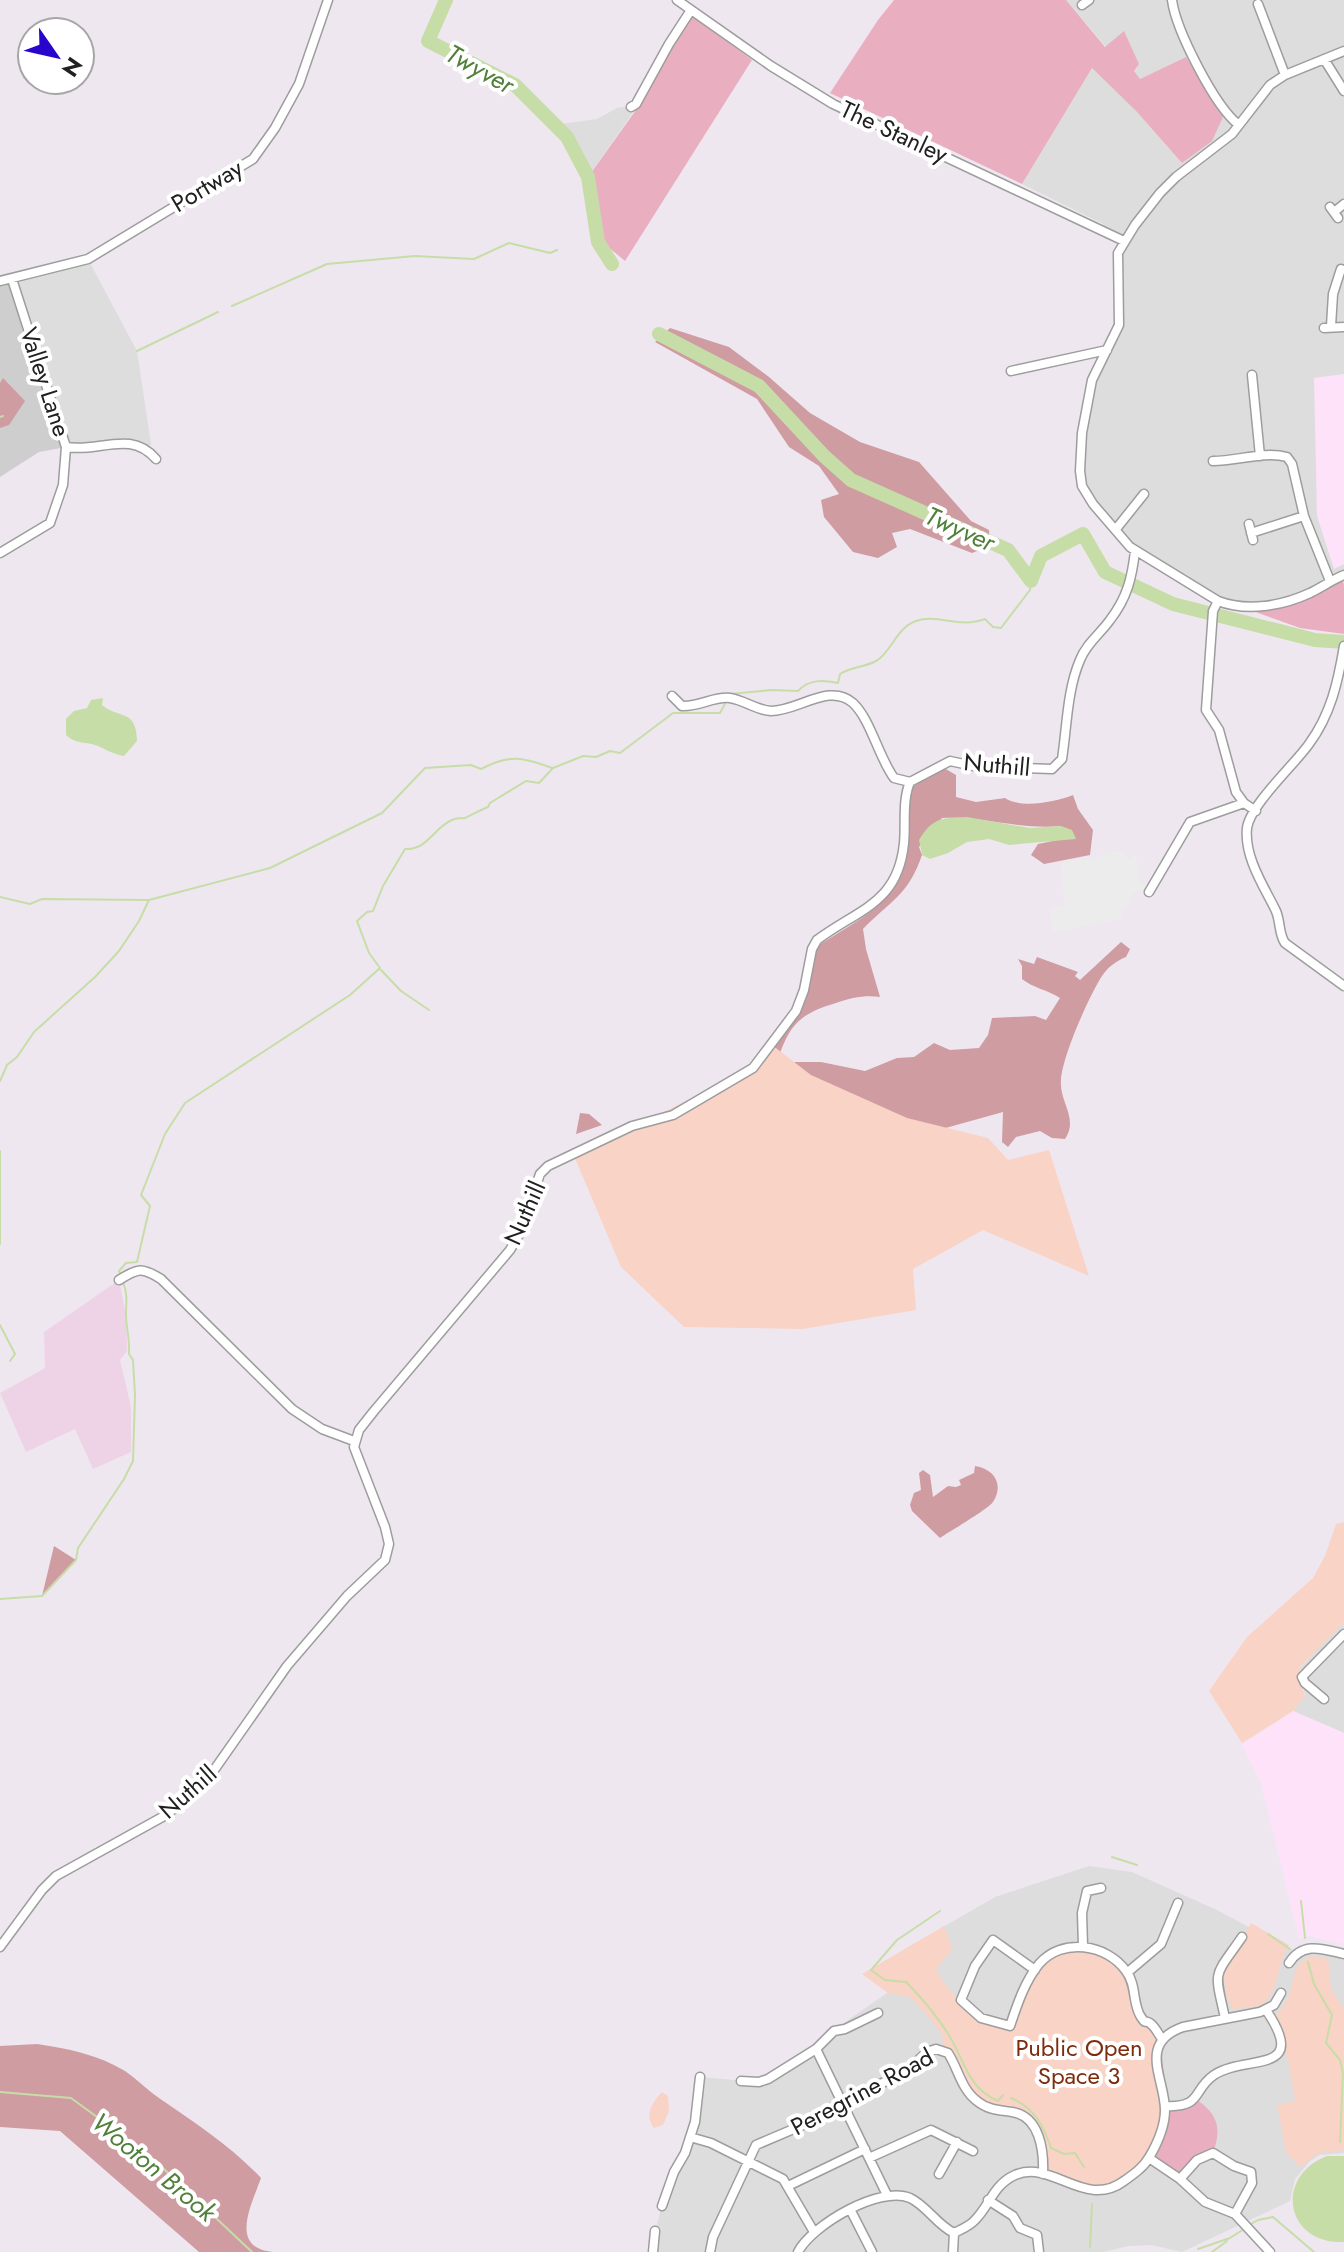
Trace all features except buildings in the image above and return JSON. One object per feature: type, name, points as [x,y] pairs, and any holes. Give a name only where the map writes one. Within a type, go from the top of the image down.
[{"type":"street","name":"Portway","points":[[0,281],[88,259],[253,159],[275,128],[299,84],[328,0]]},
{"type":"street","name":"The Stanley","points":[[677,0],[771,66],[833,104],[1124,241]]},
{"type":"street","points":[[1172,0],[1199,70],[1216,100],[1239,125]]},
{"type":"street","points":[[1258,4],[1285,75]]},
{"type":"street","points":[[631,107],[636,104],[691,10]]},
{"type":"street","points":[[1343,579],[1330,581],[1308,594],[1274,605],[1231,605],[1218,601],[1135,551],[1085,491],[1080,471],[1082,433],[1092,380],[1119,325],[1116,269],[1118,253],[1124,241],[1160,193],[1176,177],[1222,143],[1262,93],[1285,75],[1344,51]]},
{"type":"street","points":[[1324,59],[1344,91]]},
{"type":"street","points":[[1334,212],[1344,204]]},
{"type":"street","points":[[1341,269],[1335,283],[1328,327],[1344,327]]},
{"type":"street","name":"Valley Lane","points":[[0,553],[50,523],[63,485],[66,447],[12,279]]},
{"type":"street","points":[[1326,280],[1335,283]]},
{"type":"street","points":[[1011,371],[1107,350]]},
{"type":"street","points":[[1252,375],[1258,384],[1260,456]]},
{"type":"street","points":[[66,447],[76,449],[136,444],[147,449],[156,459]]},
{"type":"street","points":[[1212,461],[1276,454],[1287,457],[1292,464],[1304,516],[1330,581]]},
{"type":"street","points":[[1116,529],[1144,494]]},
{"type":"street","points":[[1251,532],[1304,516]]},
{"type":"street","name":"Nuthill","points":[[0,1947],[56,1876],[166,1815],[205,1783],[287,1666],[347,1596],[385,1560],[389,1544],[385,1527],[354,1441],[374,1411],[510,1250],[520,1233],[540,1174],[548,1166],[632,1126],[673,1115],[753,1068],[796,1011],[817,940],[875,904],[887,892],[904,847],[906,792],[910,782],[950,761],[989,767],[1052,769],[1058,766],[1062,759],[1079,661],[1122,602],[1132,579],[1135,551]]},
{"type":"street","points":[[1218,601],[1213,611],[1206,710],[1219,730],[1230,778],[1244,803],[1256,811]]},
{"type":"street","points":[[1343,651],[1338,683],[1322,723],[1248,824],[1251,857],[1278,915],[1280,937],[1344,986]]},
{"type":"street","points":[[672,696],[682,706],[729,698],[771,711],[799,706],[832,694],[843,696],[862,714],[894,778],[910,782]]},
{"type":"street","points":[[1149,892],[1190,822],[1244,803]]},
{"type":"street","points":[[119,1280],[135,1270],[143,1270],[161,1279],[292,1409],[322,1429],[354,1441]]},
{"type":"street","points":[[1324,1699],[1302,1677],[1344,1634]]},
{"type":"street","points":[[1083,1946],[1082,1913],[1087,1891],[1101,1888]]},
{"type":"street","points":[[1128,1972],[1161,1944],[1176,1907],[1187,1916]]},
{"type":"street","points":[[1225,2018],[1216,1982],[1218,1972],[1242,1937]]},
{"type":"street","points":[[1035,1970],[993,1940],[975,1966],[961,2000],[981,2018],[1010,2026],[1024,1990],[1040,1962],[1057,1953],[1083,1946],[1113,1958],[1128,1972],[1134,1984],[1139,2014],[1162,2039]]},
{"type":"street","points":[[1289,1963],[1299,1950],[1314,1947],[1344,1954]]},
{"type":"street","points":[[954,2233],[976,2220],[994,2190],[1016,2174],[1043,2174],[1089,2190],[1114,2189],[1138,2171],[1159,2139],[1165,2106],[1157,2077],[1158,2048],[1162,2039],[1172,2030],[1266,2010],[1274,2005],[1281,1993]]},
{"type":"street","points":[[1165,2106],[1190,2103],[1213,2076],[1228,2068],[1270,2061],[1276,2056],[1281,2048],[1281,2035],[1266,2010]]},
{"type":"street","points":[[741,2081],[768,2079],[816,2049],[834,2031],[878,2013]]},
{"type":"street","points":[[816,2049],[887,2195]]},
{"type":"street","name":"Peregrine Road","points":[[710,2252],[713,2237],[748,2160],[761,2141],[810,2122],[907,2071],[927,2052],[936,2049],[951,2057],[975,2100],[987,2108],[1023,2115],[1031,2122],[1042,2147],[1043,2174]]},
{"type":"street","points":[[662,2206],[695,2122],[700,2077]]},
{"type":"street","points":[[869,2158],[931,2130],[973,2151]]},
{"type":"street","points":[[690,2137],[711,2143],[774,2173],[788,2186],[814,2232]]},
{"type":"street","points":[[939,2174],[957,2142]]},
{"type":"street","points":[[788,2186],[865,2149]]},
{"type":"street","points":[[1180,2179],[1197,2160],[1213,2153],[1251,2172],[1252,2183],[1238,2217]]},
{"type":"street","points":[[1149,2158],[1180,2179],[1205,2202],[1238,2217],[1270,2252]]},
{"type":"street","points":[[798,2252],[814,2232],[887,2195],[912,2199],[954,2233]]},
{"type":"street","points":[[988,2200],[1013,2216],[1020,2228],[1037,2235],[1039,2252]]},
{"type":"street","points":[[851,2211],[872,2252]]},
{"type":"street","points":[[653,2252],[655,2231]]},
{"type":"street","points":[[953,2252],[954,2233]]},
{"type":"shaded area","points":[[894,0],[1066,0],[1105,47],[1124,31],[1139,64],[1134,71],[1140,79],[1186,57],[1223,117],[1212,141],[1182,163],[1137,112],[1092,68],[1022,184],[830,93]]},
{"type":"shaded area","points":[[1066,0],[1344,0],[1344,575],[1274,605],[1231,605],[1135,551],[1093,504],[1080,471],[1092,380],[1119,325],[1116,283],[1124,241],[1107,232],[1103,224],[1022,184],[1092,68],[1137,112],[1182,163],[1223,117],[1186,57],[1140,79],[1134,71],[1139,64],[1124,32],[1106,47]]},
{"type":"shaded area","points":[[692,14],[752,60],[625,261],[601,241],[591,173],[641,103]]},
{"type":"shaded area","points":[[629,106],[634,111],[588,177],[567,137],[557,130],[561,124],[597,119],[617,108]]},
{"type":"shaded area","points":[[88,259],[137,351],[151,444],[147,449],[136,444],[66,447],[12,279]]},
{"type":"shaded area","points":[[12,279],[66,447],[39,452],[0,477],[0,281]]},
{"type":"shaded area","points":[[670,328],[729,347],[810,413],[860,442],[919,462],[971,521],[989,530],[990,546],[972,553],[910,529],[892,533],[897,547],[878,558],[853,552],[824,517],[821,500],[839,494],[819,466],[789,447],[757,399],[655,342]]},
{"type":"shaded area","points":[[1344,374],[1344,564],[1334,569],[1317,516],[1314,378]]},
{"type":"shaded area","points":[[3,378],[25,401],[9,425],[0,428],[0,383]]},
{"type":"shaded area","points":[[1341,577],[1344,584],[1344,634],[1300,628],[1250,610],[1274,605]]},
{"type":"shaded area","points":[[103,698],[102,705],[126,716],[134,724],[137,741],[124,756],[66,735],[66,719],[74,711],[87,708],[91,700]]},
{"type":"shaded area","points":[[944,768],[956,775],[956,797],[976,802],[1005,798],[1020,803],[1038,803],[1073,795],[1078,809],[1093,830],[1090,855],[1044,864],[1031,855],[1038,844],[1063,839],[1061,826],[942,818],[919,847],[922,855],[905,889],[863,929],[880,997],[847,1000],[804,1017],[791,1030],[777,1062],[821,1062],[865,1071],[897,1058],[914,1057],[934,1043],[950,1050],[979,1048],[988,1035],[992,1018],[1035,1016],[1046,1020],[1060,998],[1022,979],[1022,966],[1018,959],[1034,964],[1037,957],[1078,972],[1075,976],[1080,980],[1121,942],[1130,949],[1126,957],[1112,965],[1102,976],[1066,1057],[1061,1088],[1070,1124],[1065,1139],[1052,1138],[1040,1131],[1016,1137],[1008,1147],[1002,1142],[1003,1112],[924,1134],[752,1073],[808,990],[812,953],[875,908],[893,890],[906,853],[912,787]]},
{"type":"shaded area","points":[[967,817],[1030,828],[1061,826],[1072,830],[1076,839],[1009,845],[989,839],[967,842],[930,859],[922,855],[919,840],[929,827],[945,819]]},
{"type":"shaded area","points":[[1110,852],[1121,852],[1130,859],[1136,854],[1139,884],[1148,883],[1148,888],[1135,891],[1120,919],[1053,932],[1050,908],[1065,905],[1061,862],[1093,859]]},
{"type":"shaded area","points":[[580,1113],[589,1114],[602,1125],[576,1134]]},
{"type":"shaded area","points":[[119,1280],[126,1315],[127,1351],[120,1360],[131,1407],[131,1452],[93,1469],[75,1429],[26,1452],[0,1393],[45,1368],[44,1332]]},
{"type":"shaded area","points":[[975,1466],[988,1470],[996,1479],[996,1496],[984,1510],[940,1538],[912,1511],[910,1505],[914,1493],[921,1490],[919,1473],[923,1470],[930,1475],[933,1497],[948,1486],[961,1485],[959,1480],[974,1473]]},
{"type":"shaded area","points":[[54,1546],[76,1560],[42,1596]]},
{"type":"shaded area","points":[[1342,1622],[1344,1733],[1293,1711],[1305,1696],[1300,1668]]},
{"type":"shaded area","points":[[1293,1711],[1344,1733],[1344,1944],[1309,1936],[1299,1939],[1261,1783],[1242,1745]]},
{"type":"shaded area","points":[[1089,1866],[1132,1872],[1217,1910],[1290,1949],[1344,1954],[1344,2153],[1320,2155],[1310,2161],[1295,2179],[1290,2201],[1182,2252],[1151,2245],[1103,2252],[653,2252],[662,2206],[685,2153],[700,2077],[759,2082],[887,1993],[907,1948],[995,1897]]},
{"type":"shaded area","points":[[37,2044],[82,2053],[125,2071],[237,2156],[261,2178],[249,2212],[247,2234],[259,2249],[273,2252],[199,2252],[60,2131],[0,2127],[0,2046]]},
{"type":"shaded area","points":[[1196,2099],[1216,2122],[1216,2144],[1213,2153],[1205,2156],[1180,2179],[1149,2158],[1165,2106]]},
{"type":"shaded area","points":[[1327,2156],[1344,2156],[1344,2242],[1324,2240],[1309,2233],[1299,2222],[1294,2208],[1293,2193],[1299,2179],[1310,2166]]},
{"type":"green space","points":[[772,1045],[811,1075],[907,1118],[988,1138],[1008,1160],[1049,1150],[1089,1276],[983,1230],[913,1269],[916,1310],[803,1329],[684,1327],[621,1267],[574,1156],[753,1068]]},
{"type":"green space","points":[[1344,1522],[1344,1622],[1300,1667],[1305,1696],[1293,1711],[1242,1743],[1209,1691],[1247,1637],[1313,1578],[1325,1556],[1336,1524]]},
{"type":"green space","points":[[1251,1923],[1289,1945],[1274,1988],[1265,2002],[1258,2006],[1232,2009],[1224,1990],[1223,1970],[1226,1971]]},
{"type":"green space","name":"Public Open Space 3","points":[[944,1926],[952,1948],[936,1970],[942,1981],[967,2006],[987,2018],[1010,2026],[1024,1990],[1049,1957],[1083,1946],[1121,1965],[1139,2014],[1162,2039],[1158,2049],[1164,2119],[1138,2171],[1102,2191],[1043,2174],[1044,2165],[1031,2122],[975,2100],[944,2051],[942,2034],[926,2014],[910,1997],[888,1993],[862,1974]]},
{"type":"green space","points":[[1313,1956],[1328,1959],[1331,1989],[1344,2009],[1343,2150],[1319,2153],[1300,2167],[1286,2152],[1277,2105],[1295,2101],[1288,2059],[1272,2020],[1288,1998],[1297,1967]]},
{"type":"green space","points":[[662,2092],[668,2096],[669,2111],[663,2125],[654,2128],[650,2109]]},
{"type":"waterway","name":"Twyver","points":[[446,0],[428,41],[515,85],[567,137],[588,177],[598,242],[612,264]]},
{"type":"waterway","points":[[232,306],[327,264],[415,256],[474,259],[509,243],[550,253],[557,250]]},
{"type":"waterway","points":[[137,351],[218,312]]},
{"type":"waterway","name":"Twyver","points":[[659,334],[759,386],[824,456],[851,480],[1008,550],[1031,581],[1041,556],[1083,534],[1105,572],[1173,604],[1315,640],[1344,642]]},
{"type":"waterway","points":[[730,694],[798,691],[816,681],[838,683],[840,674],[876,661],[903,629],[924,619],[966,622],[985,619],[993,627],[1001,628],[1030,590],[1031,581]]},
{"type":"waterway","points":[[121,1275],[119,1271],[126,1263],[137,1262],[150,1206],[141,1195],[165,1134],[185,1103],[350,995],[380,968],[369,953],[357,921],[373,911],[383,886],[405,849],[419,846],[445,824],[488,807],[526,781],[539,783],[553,768],[583,756],[596,757],[610,751],[620,753],[673,713],[720,713],[727,700]]},
{"type":"waterway","points":[[0,897],[30,904],[42,899],[149,900],[270,868],[382,813],[425,768],[471,765],[481,769],[508,759],[533,761],[552,768]]},
{"type":"waterway","points":[[0,1081],[7,1065],[17,1057],[34,1032],[119,951],[149,900]]},
{"type":"waterway","points":[[381,970],[401,991],[429,1010]]},
{"type":"waterway","points":[[0,1151],[0,1244]]},
{"type":"waterway","points":[[0,1599],[42,1596],[76,1560],[78,1548],[133,1461],[135,1395],[123,1282]]},
{"type":"waterway","points":[[0,1325],[15,1354],[10,1361]]},
{"type":"waterway","points":[[1112,1857],[1137,1865]]},
{"type":"waterway","points":[[1301,1901],[1305,1938]]},
{"type":"waterway","points":[[940,1911],[897,1940],[871,1970],[885,1980],[906,1982],[930,2008],[980,2089],[998,2101],[1003,2095]]},
{"type":"waterway","points":[[1268,1934],[1290,1949]]},
{"type":"waterway","points":[[1308,1962],[1314,1984],[1332,2015],[1326,2043],[1340,2060],[1343,2073],[1340,2142]]},
{"type":"waterway","name":"Wooton Brook","points":[[0,2092],[71,2098],[149,2155],[252,2252]]},
{"type":"waterway","points":[[1011,2098],[1037,2118],[1051,2148],[1064,2154],[1075,2153],[1084,2167]]},
{"type":"waterway","points":[[1090,2247],[1092,2204]]},
{"type":"waterway","points":[[1249,2225],[1273,2217],[1314,2252]]},
{"type":"waterway","points":[[1198,2249],[1230,2238],[1244,2229]]},
{"type":"waterway","points":[[1212,2252],[1227,2241]]}]
